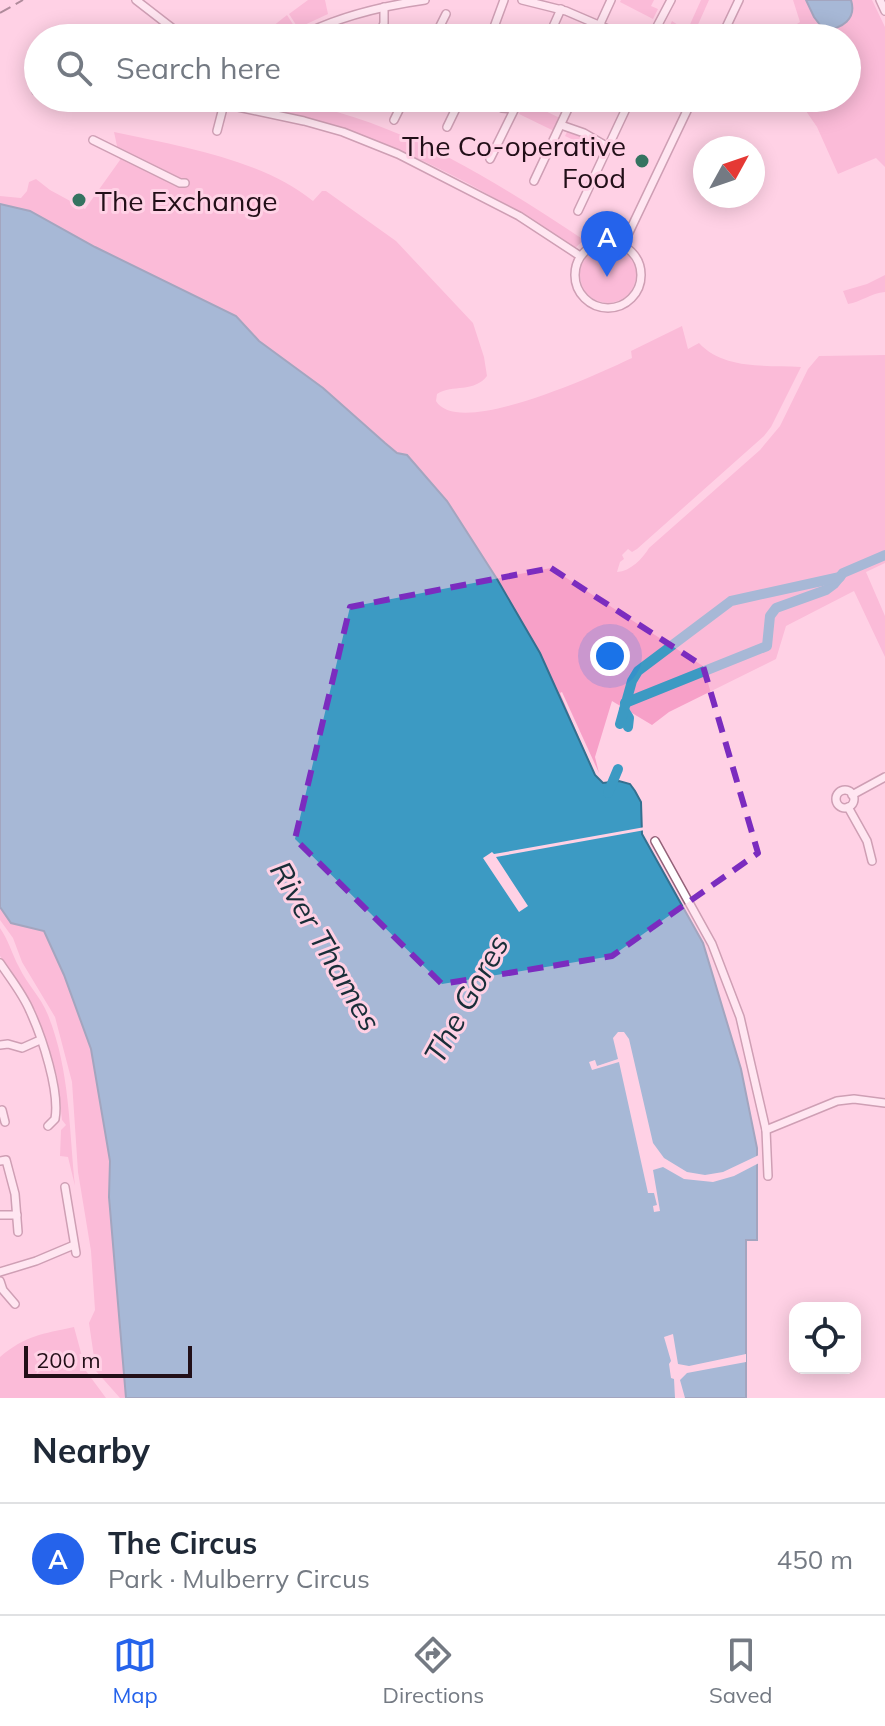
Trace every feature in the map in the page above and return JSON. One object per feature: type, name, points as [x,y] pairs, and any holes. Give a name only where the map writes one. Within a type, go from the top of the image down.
[{"type":"street","points":[[136,0],[167,24]]},
{"type":"street","points":[[328,24],[384,7],[425,0]]},
{"type":"street","points":[[495,24],[504,0]]},
{"type":"street","points":[[522,0],[556,6],[603,23],[611,0]]},
{"type":"street","points":[[658,24],[671,0]]},
{"type":"street","points":[[728,24],[741,0]]},
{"type":"street","points":[[880,0],[885,20]]},
{"type":"street","points":[[384,7],[384,24]]},
{"type":"street","points":[[441,24],[446,14]]},
{"type":"street","points":[[217,131],[223,112]]},
{"type":"street","points":[[269,112],[316,124],[398,154],[507,209],[580,256]]},
{"type":"street","points":[[394,120],[398,112]]},
{"type":"street","points":[[447,127],[454,112]]},
{"type":"street","points":[[490,159],[513,112]]},
{"type":"street","points":[[534,181],[567,112]]},
{"type":"street","points":[[578,211],[624,112]]},
{"type":"street","points":[[623,245],[686,112]]},
{"type":"street","points":[[561,125],[584,133],[608,147]]},
{"type":"street","points":[[93,140],[185,183]]},
{"type":"street","points":[[604,242],[623,245],[637,258],[642,277],[635,296],[616,308],[595,306],[580,293],[574,274],[580,256],[587,249],[604,242]]},
{"type":"street","points":[[852,795],[885,777]]},
{"type":"street","points":[[841,791],[852,795],[853,801],[848,807],[834,804],[841,791]]},
{"type":"street","points":[[848,807],[867,841],[872,861]]},
{"type":"street","points":[[655,841],[712,944],[735,1005],[766,1130],[768,1176]]},
{"type":"street","points":[[0,963],[29,1007],[40,1040],[56,1107],[55,1119],[48,1126]]},
{"type":"street","points":[[0,1045],[22,1048],[40,1040]]},
{"type":"street","points":[[766,1130],[837,1101],[854,1099],[885,1103]]},
{"type":"street","points":[[1,1107],[5,1122]]},
{"type":"street","points":[[0,1161],[6,1160],[8,1166],[15,1194],[18,1232]]},
{"type":"street","points":[[0,1272],[75,1249],[65,1187]]},
{"type":"street","points":[[0,1215],[16,1211]]},
{"type":"street","points":[[0,1281],[3,1290],[15,1304]]},
{"type":"highlighted area","points":[[551,568],[703,666],[758,853],[612,956],[442,984],[295,839],[350,607]]},
{"type":"shaded area","points":[[308,0],[325,0],[328,14],[307,24],[295,24],[289,14]]},
{"type":"shaded area","points":[[621,0],[654,0],[651,6],[658,9],[653,19]]},
{"type":"shaded area","points":[[701,0],[709,0],[698,24],[690,24]]},
{"type":"shaded area","points":[[793,0],[872,0],[885,27],[885,167],[876,158],[838,174],[817,127],[807,112],[861,112],[861,24],[797,24],[800,22]]},
{"type":"shaded area","points":[[287,15],[293,24],[276,24]]},
{"type":"shaded area","points":[[273,112],[335,112],[377,125],[464,166],[584,240],[575,248],[519,212],[431,165],[370,138]]},
{"type":"shaded area","points":[[547,112],[560,118],[554,131],[519,114]]},
{"type":"shaded area","points":[[571,124],[606,140],[601,153],[565,136]]},
{"type":"shaded area","points":[[114,132],[244,164],[269,174],[313,201],[322,191],[326,191],[396,241],[473,323],[484,357],[487,376],[482,381],[470,387],[437,394],[436,401],[450,411],[500,408],[562,388],[632,358],[631,351],[682,326],[688,349],[699,343],[709,352],[733,362],[801,367],[764,436],[637,549],[632,552],[628,549],[622,555],[624,559],[617,572],[636,564],[649,548],[760,450],[780,426],[808,369],[819,356],[885,355],[885,563],[866,572],[885,616],[885,657],[854,591],[786,626],[776,659],[669,712],[652,725],[612,701],[595,757],[599,773],[560,693],[595,775],[603,783],[619,781],[630,784],[641,802],[642,834],[703,943],[741,1069],[757,1148],[757,1240],[746,1240],[746,1398],[0,361],[0,196],[21,198],[29,182],[36,179],[85,209],[120,160]]},
{"type":"shaded area","points":[[608,247],[628,255],[636,275],[628,295],[608,303],[588,295],[580,275],[588,255]]},
{"type":"shaded area","points":[[885,275],[885,292],[848,304],[843,291]]},
{"type":"shaded area","points":[[0,865],[47,914],[252,1398],[120,1398],[96,1371],[89,1323],[95,1310],[91,1251],[78,1172],[72,1082],[55,1017],[22,962],[13,938],[0,920]]},
{"type":"shaded area","points":[[0,928],[22,973],[45,1008],[55,1036],[68,1099],[75,1186],[68,1157],[60,1156],[61,1130],[66,1125],[62,1120],[57,1076],[31,1005],[0,956]]},
{"type":"shaded area","points":[[74,1327],[86,1371],[106,1398],[0,1398],[0,1357],[26,1340]]},
{"type":"water","points":[[806,0],[851,0],[852,13],[843,24],[819,24]]},
{"type":"water","name":"River Thames","points":[[0,204],[30,211],[95,247],[236,316],[259,341],[323,388],[397,453],[407,455],[447,501],[497,579],[540,653],[595,775],[603,783],[619,781],[630,784],[635,791],[641,802],[642,834],[703,943],[741,1069],[757,1148],[757,1240],[746,1240],[746,1398],[126,1398],[109,1197],[110,1161],[91,1049],[44,931],[11,923],[0,907]]},
{"type":"pier","points":[[645,827],[645,830],[496,857],[528,906],[519,912],[483,858],[492,852]]},
{"type":"pier","points":[[618,1032],[624,1032],[629,1039],[653,1143],[664,1158],[687,1172],[705,1175],[723,1172],[761,1154],[761,1162],[734,1176],[713,1182],[684,1179],[663,1167],[653,1170],[660,1211],[654,1212],[653,1206],[657,1205],[654,1193],[648,1193],[619,1062],[592,1070],[589,1062],[595,1060],[597,1066],[618,1059],[613,1038]]},
{"type":"pier","points":[[673,1334],[678,1364],[689,1366],[746,1354],[746,1362],[687,1373],[680,1380],[685,1398],[675,1398],[671,1361],[664,1337]]},
{"type":"waterway","name":"The Gores","points":[[625,703],[767,646],[770,616],[776,608],[826,590],[843,573],[885,555]]},
{"type":"waterway","name":"The Gores","points":[[620,724],[632,681],[638,671],[731,601],[840,577]]},
{"type":"waterway","name":"The Gores","points":[[624,710],[629,718],[628,727]]},
{"type":"waterway","name":"The Gores","points":[[608,793],[618,769]]},
{"type":"railway","points":[[0,13],[23,0]]},
{"type":"place","name":"The Co-operative Food","points":[[642,161]]},
{"type":"place","name":"The Exchange","points":[[79,200]]},
{"type":"place","name":"The Circus","points":[[607,277]]}]
